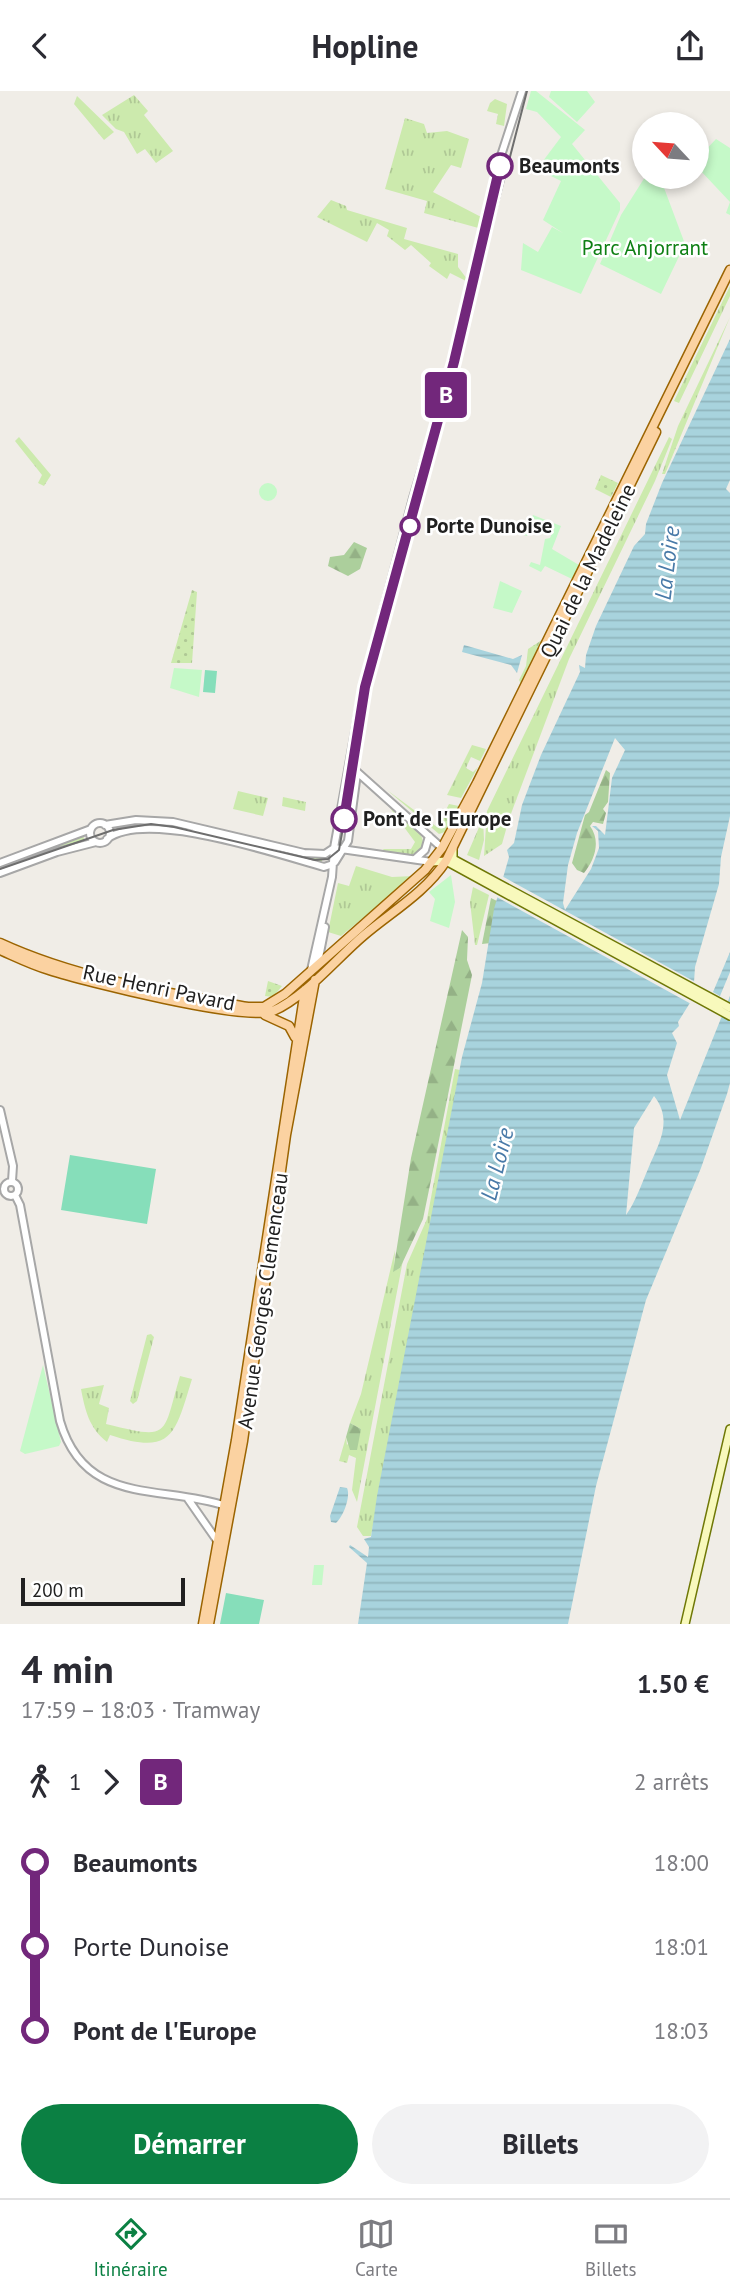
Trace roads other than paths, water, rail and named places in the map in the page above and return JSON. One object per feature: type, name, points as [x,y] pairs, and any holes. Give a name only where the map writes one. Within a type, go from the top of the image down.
[{"type":"main road","name":"Quai de la Madeleine","points":[[447,861],[447,838],[477,783],[729,275]]},
{"type":"main road","name":"Quai de la Madeleine","points":[[447,861],[729,275]]},
{"type":"main road","points":[[643,458],[664,408],[663,404]]},
{"type":"main road","points":[[526,698],[526,690],[550,640],[549,636]]},
{"type":"main road","points":[[311,976],[432,881],[447,861],[446,850],[469,807],[477,783]]},
{"type":"main road","points":[[383,920],[447,861]]},
{"type":"main road","points":[[302,1051],[311,976],[447,861]]},
{"type":"main road","points":[[447,861],[730,1008]]},
{"type":"main road","points":[[447,861],[730,1016]]},
{"type":"main road","name":"Rue Henri Pavard","points":[[0,943],[62,968],[248,1007],[264,1007],[276,1002],[311,976]]},
{"type":"main road","name":"Rue Henri Pavard","points":[[0,950],[49,970],[122,989],[262,1014],[275,1010],[311,976]]},
{"type":"main road","name":"Avenue Georges Clemenceau","points":[[221,1540],[229,1518],[302,1051],[311,976]]},
{"type":"main road","name":"Avenue Georges Clemenceau","points":[[209,1624],[296,1039],[311,976]]},
{"type":"main road","points":[[262,1014],[289,1026],[296,1039]]},
{"type":"main road","points":[[685,1624],[730,1429]]},
{"type":"main road","points":[[203,1624],[221,1540]]},
{"type":"street","points":[[311,976],[331,883],[334,848],[363,687],[409,511],[454,362],[504,141],[522,91]]},
{"type":"street","points":[[0,873],[133,829],[175,830],[323,866],[333,864],[343,851],[351,824],[358,782],[356,771],[429,836],[447,861]]},
{"type":"street","points":[[0,863],[87,831],[99,823],[105,825],[164,821],[304,853],[325,855],[334,848]]},
{"type":"street","points":[[105,825],[109,830],[107,839]]},
{"type":"street","points":[[87,831],[96,842]]},
{"type":"street","points":[[416,858],[425,850],[429,836]]},
{"type":"street","points":[[334,848],[447,861]]},
{"type":"street","points":[[0,1110],[13,1165],[12,1181]]},
{"type":"street","points":[[12,1181],[5,1184],[5,1191],[15,1195],[20,1205],[60,1421],[69,1447],[82,1464],[103,1480],[225,1504],[229,1518]]},
{"type":"street","points":[[12,1181],[19,1187],[15,1195]]},
{"type":"street","points":[[185,1498],[221,1540]]},
{"type":"water","name":"La Loire","points":[[730,339],[730,480],[726,489],[730,493],[730,816],[721,857],[719,884],[695,967],[693,998],[678,1022],[679,1026],[672,1033],[677,1043],[667,1075],[680,1120],[730,996],[730,1083],[701,1168],[646,1300],[596,1486],[568,1624],[358,1624],[367,1563],[349,1547],[350,1545],[368,1557],[369,1547],[364,1539],[371,1537],[462,1057],[482,983],[494,909],[509,857],[507,850],[514,843],[522,805],[541,755],[580,672],[579,665],[585,668],[586,655],[596,626],[634,546],[645,534],[646,524],[662,483]],"holes":[[[615,738],[625,750],[612,778],[605,835],[596,826],[592,826],[598,831],[599,848],[591,869],[565,910],[563,903],[568,865],[577,833]],[[654,1096],[663,1115],[662,1133],[638,1193],[626,1215],[634,1128]]]},
{"type":"water","points":[[464,645],[513,659],[522,655],[517,673],[511,665],[462,652]]},
{"type":"water","points":[[730,952],[730,972],[720,996],[713,992]]},
{"type":"water","points":[[340,1487],[347,1488],[348,1496],[344,1512],[336,1523],[331,1522],[330,1516]]},
{"type":"tram line","points":[[0,869],[113,830],[151,824],[315,860],[328,859],[339,850],[368,688],[452,381],[527,91]]},
{"type":"tram line","name":"B","points":[[344,819],[365,687],[454,362],[490,219],[500,166]]},
{"type":"place","name":"Beaumonts","points":[[500,166]]},
{"type":"place","name":"Porte Dunoise","points":[[410,526]]},
{"type":"place","name":"Pont de l'Europe","points":[[344,819]]},
{"type":"park label","name":"Parc Anjorrant","points":[[645,248]]}]
